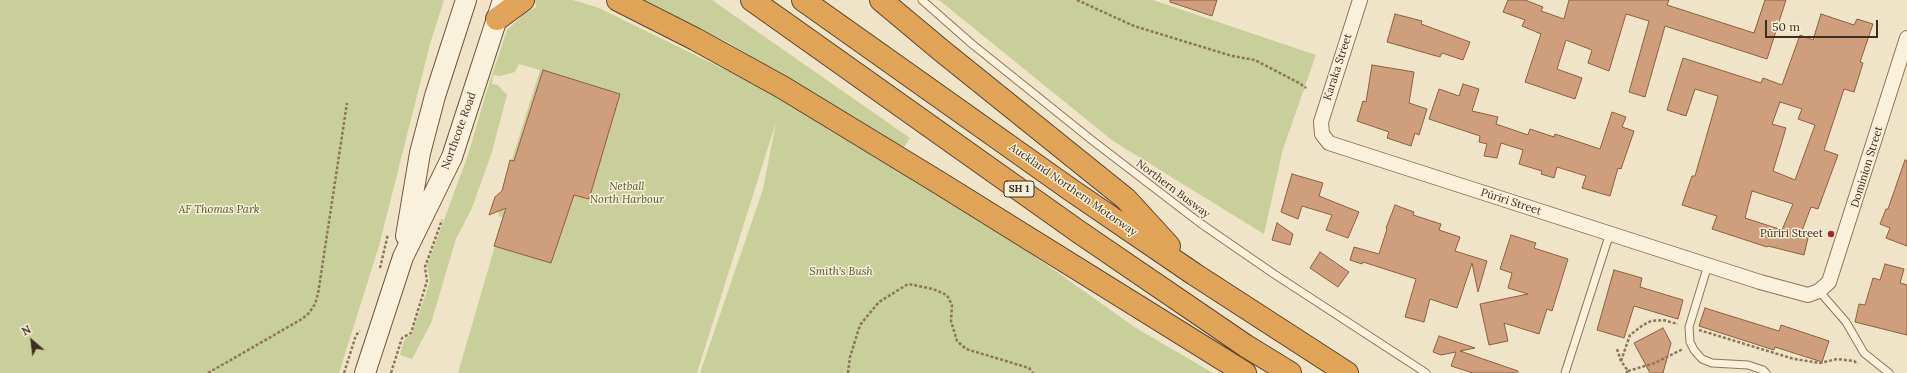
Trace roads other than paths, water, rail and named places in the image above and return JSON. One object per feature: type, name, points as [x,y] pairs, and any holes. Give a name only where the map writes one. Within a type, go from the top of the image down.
[{"type":"highway","points":[[500,10],[523,0]]},
{"type":"highway","points":[[618,0],[695,39],[782,87],[938,182],[1244,373]]},
{"type":"highway","name":"SH 1","points":[[752,0],[1079,232],[1246,346],[1290,373]]},
{"type":"highway","name":"Auckland Northern Motorway","points":[[803,0],[1071,190],[1194,274],[1347,373]]},
{"type":"highway","points":[[882,0],[942,52],[1126,199],[1194,274]]},
{"type":"main road","name":"Northcote Road","points":[[403,257],[420,153],[435,96],[466,0]]},
{"type":"main road","name":"Northcote Road","points":[[365,373],[403,257],[452,157],[500,10]]},
{"type":"street","name":"Karaka Street","points":[[1322,134],[1321,122],[1326,103],[1360,0]]},
{"type":"street","name":"Dominion Street","points":[[1819,291],[1827,286],[1830,279],[1907,38]]},
{"type":"street","name":"Pūriri Street","points":[[1322,134],[1326,140],[1339,147],[1708,265],[1800,294],[1808,295],[1819,291]]},
{"type":"lane","name":"Northern Busway","points":[[922,0],[972,44],[1081,132],[1200,223],[1274,274],[1426,373]]},
{"type":"lane","points":[[1565,373],[1610,233]]},
{"type":"lane","points":[[1708,265],[1689,327],[1691,344],[1702,359],[1712,363],[1748,365],[1763,370],[1766,373]]},
{"type":"lane","points":[[1819,291],[1846,322],[1864,353],[1889,373]]},
{"type":"place","name":"Pūriri Street","points":[[1831,234]]},
{"type":"park label","name":"Netball North Harbour","points":[[627,193]]},
{"type":"park label","name":"AF Thomas Park","points":[[219,210]]},
{"type":"park label","name":"Smith's Bush","points":[[841,272]]}]
